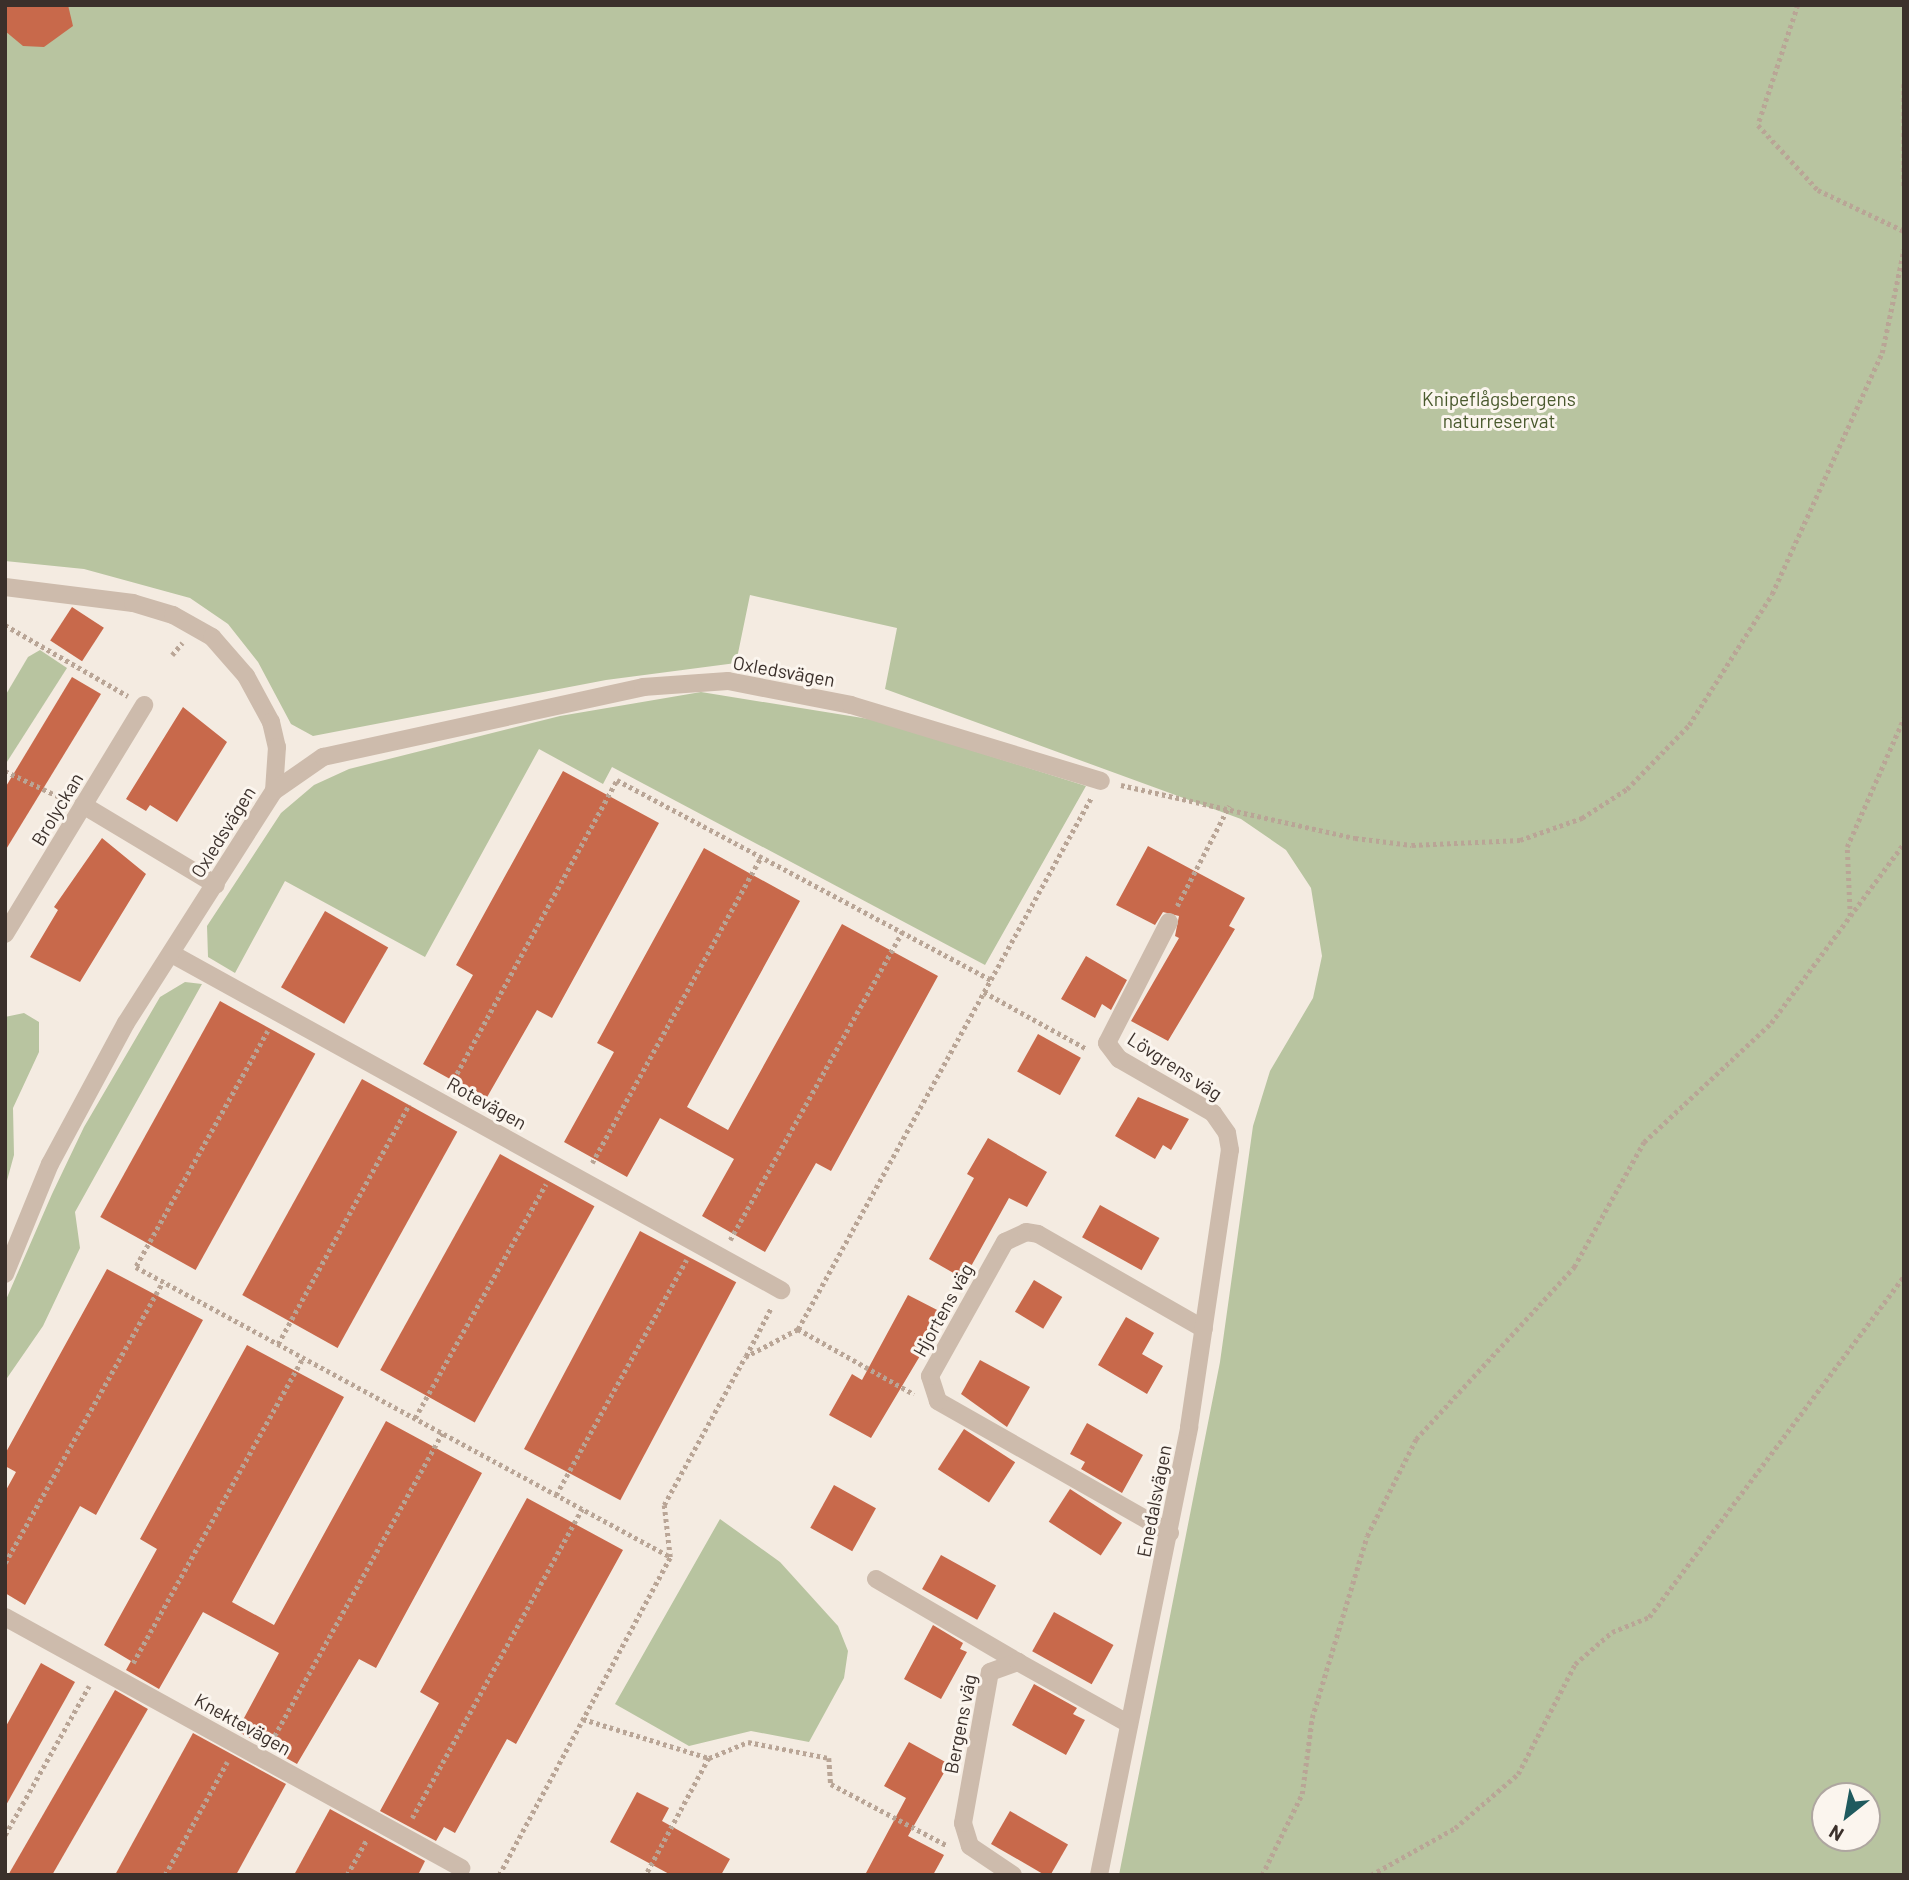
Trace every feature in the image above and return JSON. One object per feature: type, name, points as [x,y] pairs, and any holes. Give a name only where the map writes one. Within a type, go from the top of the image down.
[{"type":"street","points":[[5,587],[133,603],[173,615],[212,637],[246,676],[271,722],[278,747],[274,791]]},
{"type":"street","name":"Oxledsvägen","points":[[5,1275],[82,1100],[274,791],[304,767],[347,750],[643,687],[728,681],[851,705],[1101,781]]},
{"type":"street","name":"Brolyckan","points":[[5,934],[144,705]]},
{"type":"street","points":[[82,808],[216,885]]},
{"type":"street","name":"Lövgrens väg","points":[[1169,922],[1108,1033],[1112,1052],[1205,1107],[1227,1133]]},
{"type":"street","name":"Rotevägen","points":[[172,954],[781,1290]]},
{"type":"street","name":"Enedalsvägen","points":[[1100,1875],[1170,1532],[1230,1150],[1227,1133]]},
{"type":"street","name":"Hjortens väg","points":[[932,1394],[930,1376],[1005,1242],[1026,1232],[1038,1234],[1204,1329]]},
{"type":"street","points":[[932,1394],[1170,1532]]},
{"type":"street","points":[[876,1579],[1129,1724]]},
{"type":"street","name":"Knektevägen","points":[[5,1617],[461,1868]]},
{"type":"street","name":"Bergens väg","points":[[970,1846],[962,1823],[986,1680],[998,1665],[1018,1662]]},
{"type":"street","points":[[970,1846],[1013,1875]]},
{"type":"path","points":[[1798,5],[1758,125],[1818,190],[1904,231]]},
{"type":"path","points":[[1904,85],[1904,188]]},
{"type":"path","points":[[745,1357],[798,1329],[1101,781],[1229,806],[1355,838],[1439,844],[1520,840],[1581,818],[1627,789],[1689,725],[1772,594],[1882,353],[1904,249]]},
{"type":"path","points":[[5,625],[144,705]]},
{"type":"path","points":[[1850,916],[1847,847],[1904,719]]},
{"type":"path","points":[[5,771],[82,808]]},
{"type":"path","points":[[441,1102],[617,780],[991,980]]},
{"type":"path","points":[[1169,922],[1229,806]]},
{"type":"path","points":[[1262,1875],[1302,1794],[1312,1718],[1367,1536],[1416,1439],[1574,1267],[1644,1142],[1771,1023],[1904,843]]},
{"type":"path","points":[[583,1180],[761,857]]},
{"type":"path","points":[[721,1257],[902,932]]},
{"type":"path","points":[[984,992],[1088,1049],[1112,1052]]},
{"type":"path","points":[[278,1012],[136,1267],[670,1557]]},
{"type":"path","points":[[278,1344],[418,1089]]},
{"type":"path","points":[[415,1418],[556,1166]]},
{"type":"path","points":[[556,1495],[696,1242]]},
{"type":"path","points":[[1371,1875],[1455,1828],[1518,1774],[1575,1664],[1612,1632],[1648,1617],[1904,1276]]},
{"type":"path","points":[[5,1563],[163,1282]]},
{"type":"path","points":[[499,1875],[670,1557],[664,1505],[781,1290]]},
{"type":"path","points":[[798,1329],[909,1394],[932,1394]]},
{"type":"path","points":[[122,1682],[303,1358]]},
{"type":"path","points":[[262,1759],[442,1433]]},
{"type":"path","points":[[403,1836],[582,1509]]},
{"type":"path","points":[[5,1835],[99,1669]]},
{"type":"path","points":[[583,1718],[709,1758]]},
{"type":"path","points":[[646,1875],[709,1758],[748,1742],[829,1758],[831,1784],[945,1846],[970,1846]]},
{"type":"path","points":[[165,1875],[236,1744]]},
{"type":"path","points":[[347,1875],[377,1821]]},
{"type":"green space","name":"Knipeflågsbergens naturreservat","points":[[5,5],[1904,5],[1904,1875],[1119,1875],[1220,1362],[1253,1126],[1270,1071],[1313,998],[1322,956],[1311,888],[1286,850],[1241,819],[885,689],[897,628],[750,595],[736,663],[606,680],[313,736],[291,724],[258,662],[228,624],[190,598],[84,569],[5,561]]},
{"type":"green space","points":[[40,650],[67,668],[5,765],[5,696],[28,657]]},
{"type":"green space","points":[[701,692],[875,720],[1086,786],[985,965],[612,767],[603,784],[539,749],[425,957],[285,881],[235,973],[208,957],[207,926],[281,813],[314,785],[349,769],[560,716]]},
{"type":"green space","points":[[185,982],[202,984],[75,1212],[80,1248],[43,1326],[5,1381],[5,1302],[52,1194],[84,1127],[160,997]]},
{"type":"green space","points":[[24,1013],[39,1022],[39,1052],[13,1108],[14,1155],[5,1188],[5,1017]]},
{"type":"green space","points":[[720,1519],[780,1562],[838,1626],[848,1651],[844,1678],[809,1742],[751,1731],[689,1746],[615,1704]]},
{"type":"building","points":[[5,5],[68,5],[73,26],[44,47],[23,46],[5,31]]},
{"type":"building","points":[[72,607],[104,628],[82,661],[50,641]]},
{"type":"building","points":[[72,677],[101,694],[5,851],[5,788]]},
{"type":"building","points":[[183,707],[227,742],[177,822],[150,805],[146,811],[126,799]]},
{"type":"building","points":[[563,771],[659,823],[552,1018],[537,1010],[486,1099],[423,1064],[473,975],[456,965]]},
{"type":"building","points":[[102,838],[146,874],[80,982],[30,957],[58,910],[54,907]]},
{"type":"building","points":[[1148,846],[1245,898],[1229,926],[1235,929],[1168,1041],[1131,1021],[1179,938],[1175,936],[1179,916],[1163,912],[1155,925],[1116,905]]},
{"type":"building","points":[[704,848],[800,901],[687,1107],[728,1130],[842,924],[938,976],[831,1171],[816,1163],[765,1252],[702,1216],[734,1159],[660,1118],[627,1177],[564,1142],[614,1052],[597,1043]]},
{"type":"building","points":[[325,911],[388,948],[344,1024],[281,987]]},
{"type":"building","points":[[1086,956],[1127,980],[1111,1010],[1102,1004],[1095,1018],[1061,999]]},
{"type":"building","points":[[220,1001],[315,1054],[196,1270],[100,1217]]},
{"type":"building","points":[[1038,1034],[1081,1058],[1060,1095],[1017,1072]]},
{"type":"building","points":[[362,1079],[457,1132],[338,1348],[242,1295]]},
{"type":"building","points":[[1138,1097],[1189,1119],[1171,1150],[1163,1145],[1155,1159],[1115,1136]]},
{"type":"building","points":[[988,1138],[1047,1172],[1027,1207],[1009,1198],[964,1279],[929,1259],[974,1178],[967,1174]]},
{"type":"building","points":[[500,1154],[594,1206],[475,1422],[380,1370]]},
{"type":"building","points":[[1100,1205],[1159,1238],[1142,1270],[1082,1237]]},
{"type":"building","points":[[640,1231],[736,1282],[620,1500],[524,1449]]},
{"type":"building","points":[[107,1269],[203,1320],[96,1515],[80,1506],[25,1605],[5,1593],[5,1492],[16,1472],[5,1466],[5,1454]]},
{"type":"building","points":[[1034,1280],[1062,1297],[1043,1329],[1015,1312]]},
{"type":"building","points":[[908,1295],[945,1314],[871,1438],[829,1415],[852,1374],[862,1380]]},
{"type":"building","points":[[1126,1317],[1154,1333],[1142,1354],[1163,1366],[1147,1394],[1098,1365]]},
{"type":"building","points":[[247,1345],[344,1397],[232,1602],[274,1625],[386,1421],[482,1473],[376,1668],[359,1659],[297,1764],[237,1731],[279,1653],[203,1612],[159,1689],[126,1670],[131,1661],[104,1645],[157,1549],[140,1539]]},
{"type":"building","points":[[980,1360],[1030,1387],[1007,1427],[961,1394]]},
{"type":"building","points":[[1087,1423],[1143,1455],[1122,1493],[1081,1469],[1085,1462],[1070,1454]]},
{"type":"building","points":[[964,1429],[1015,1462],[989,1502],[938,1469]]},
{"type":"building","points":[[834,1485],[876,1508],[852,1551],[810,1528]]},
{"type":"building","points":[[1070,1489],[1122,1523],[1101,1555],[1049,1522]]},
{"type":"building","points":[[527,1498],[623,1550],[516,1744],[507,1739],[455,1833],[444,1827],[436,1841],[380,1811],[439,1703],[420,1692]]},
{"type":"building","points":[[941,1555],[996,1586],[977,1620],[922,1589]]},
{"type":"building","points":[[1054,1612],[1113,1645],[1092,1684],[1032,1651]]},
{"type":"building","points":[[933,1625],[963,1643],[960,1649],[967,1652],[941,1699],[904,1679]]},
{"type":"building","points":[[41,1663],[75,1682],[5,1807],[5,1728]]},
{"type":"building","points":[[1034,1684],[1077,1708],[1073,1714],[1085,1720],[1066,1755],[1012,1725]]},
{"type":"building","points":[[115,1690],[148,1709],[52,1875],[10,1873]]},
{"type":"building","points":[[193,1733],[286,1784],[236,1875],[115,1875]]},
{"type":"building","points":[[909,1742],[949,1764],[908,1836],[944,1855],[933,1875],[870,1875],[866,1873],[906,1798],[884,1786]]},
{"type":"building","points":[[637,1792],[669,1808],[662,1821],[730,1859],[721,1875],[671,1875],[610,1842]]},
{"type":"building","points":[[330,1809],[425,1861],[418,1875],[294,1875]]},
{"type":"building","points":[[1010,1811],[1068,1844],[1050,1875],[1045,1875],[991,1844]]}]
